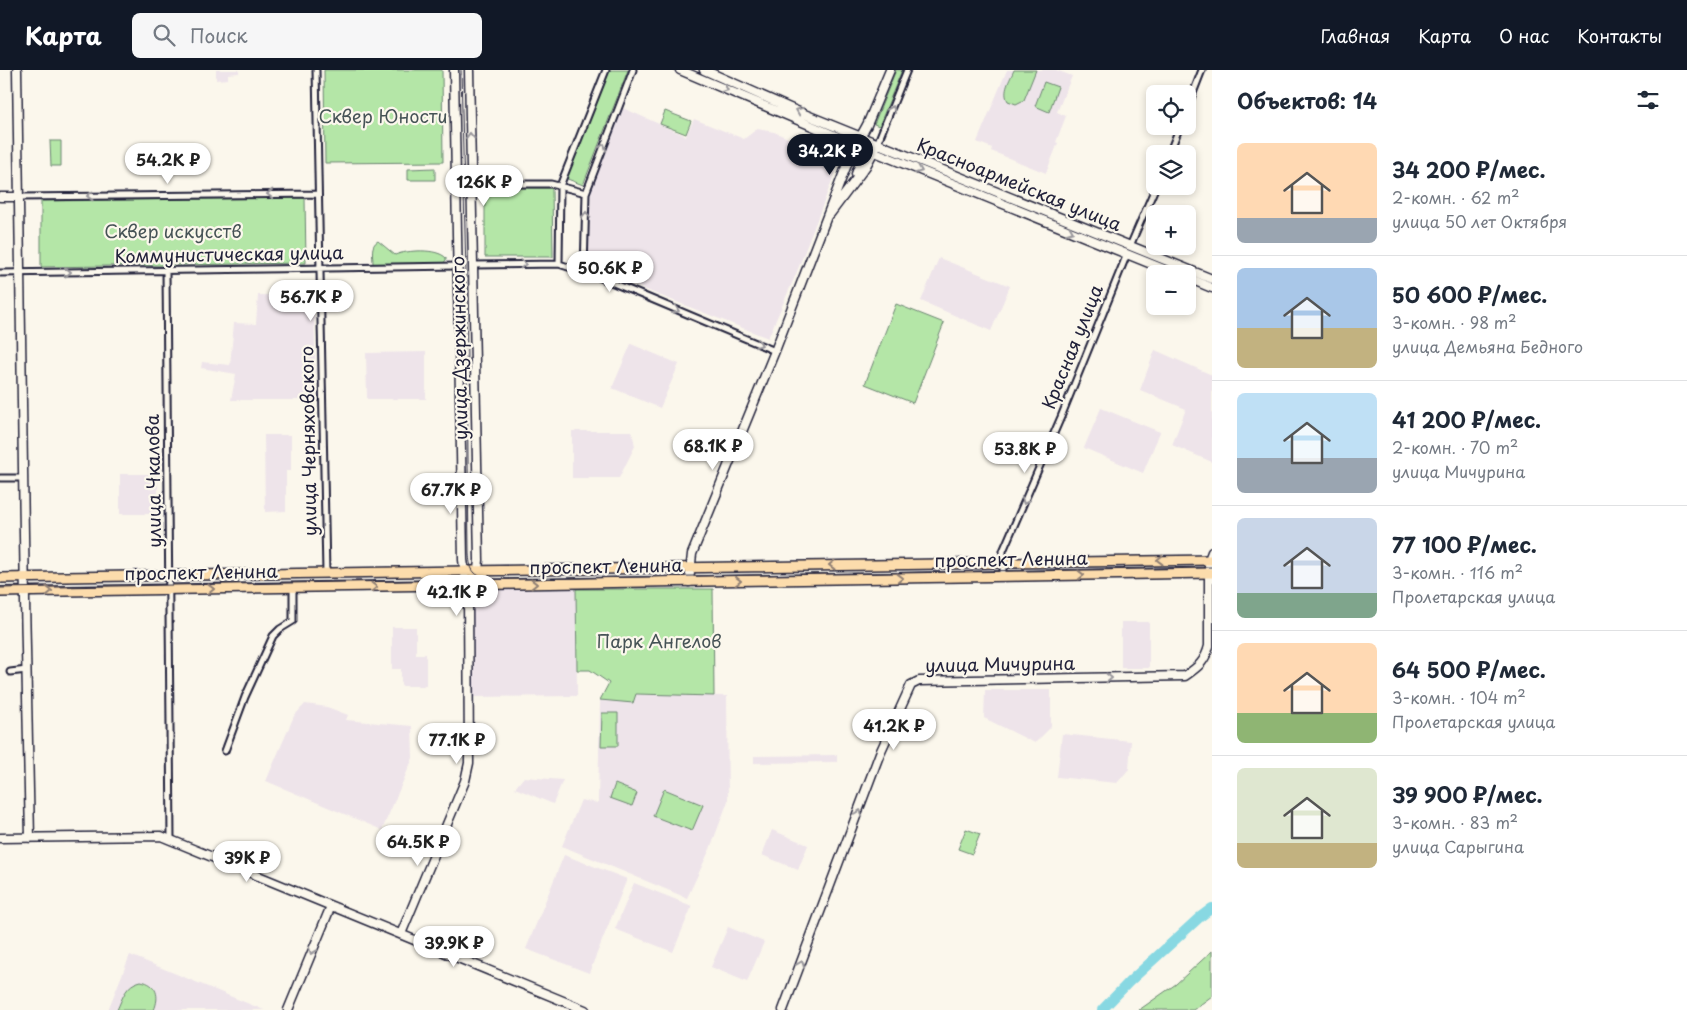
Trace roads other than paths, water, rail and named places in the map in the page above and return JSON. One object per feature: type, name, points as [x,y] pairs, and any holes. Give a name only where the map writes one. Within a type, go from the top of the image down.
[{"type":"main road","name":"проспект Ленина","points":[[0,578],[690,568],[1211,557]]},
{"type":"main road","name":"проспект Ленина","points":[[0,592],[1211,573]]},
{"type":"street","points":[[17,70],[24,591],[30,838]]},
{"type":"street","name":"улица Черняховского","points":[[316,70],[326,572]]},
{"type":"street","name":"улица Дзержинского","points":[[401,934],[440,844],[468,770],[468,586],[464,571],[454,70]]},
{"type":"street","name":"улица Дзержинского","points":[[469,70],[478,570]]},
{"type":"street","points":[[559,264],[560,186],[606,70]]},
{"type":"street","points":[[584,272],[586,193],[633,70]]},
{"type":"street","name":"Красноармейская улица","points":[[680,70],[874,152],[1154,265]]},
{"type":"street","name":"Красноармейская улица","points":[[704,70],[877,144],[1212,279]]},
{"type":"street","points":[[689,582],[692,554],[775,351],[828,217],[831,203],[890,70]]},
{"type":"street","points":[[1196,85],[1202,70]]},
{"type":"street","points":[[828,217],[866,166],[874,152],[907,72]]},
{"type":"street","points":[[849,188],[865,148],[860,137]]},
{"type":"street","points":[[472,184],[551,184],[586,193]]},
{"type":"street","points":[[0,197],[318,194]]},
{"type":"street","name":"Красная улица","points":[[1003,576],[1003,551],[1152,195]]},
{"type":"street","points":[[474,265],[559,264],[584,272],[775,351]]},
{"type":"street","name":"Коммунистическая улица","points":[[0,273],[458,266]]},
{"type":"street","name":"улица Чкалова","points":[[166,271],[171,840]]},
{"type":"street","points":[[1196,281],[1212,288]]},
{"type":"street","points":[[0,478],[23,478]]},
{"type":"street","name":"улица Мичурина","points":[[783,1010],[880,753],[910,685],[919,681],[1185,676],[1203,663],[1207,654],[1211,557]]},
{"type":"street","points":[[468,586],[478,570]]},
{"type":"street","points":[[225,751],[244,697],[273,636],[293,621],[294,588]]},
{"type":"street","points":[[10,672],[27,670]]},
{"type":"street","points":[[0,838],[161,836],[585,1010]]},
{"type":"street","points":[[288,1010],[331,906]]},
{"type":"waterway","points":[[1102,1010],[1129,982],[1212,908]]},
{"type":"tram line","points":[[461,70],[466,273],[469,554],[472,569],[476,574],[484,578]]},
{"type":"tram line","points":[[0,588],[1212,567]]},
{"type":"park label","name":"Сквер Юности","points":[[383,117]]},
{"type":"park label","name":"Сквер искусств","points":[[173,232]]},
{"type":"park label","name":"Парк Ангелов","points":[[659,642]]}]
